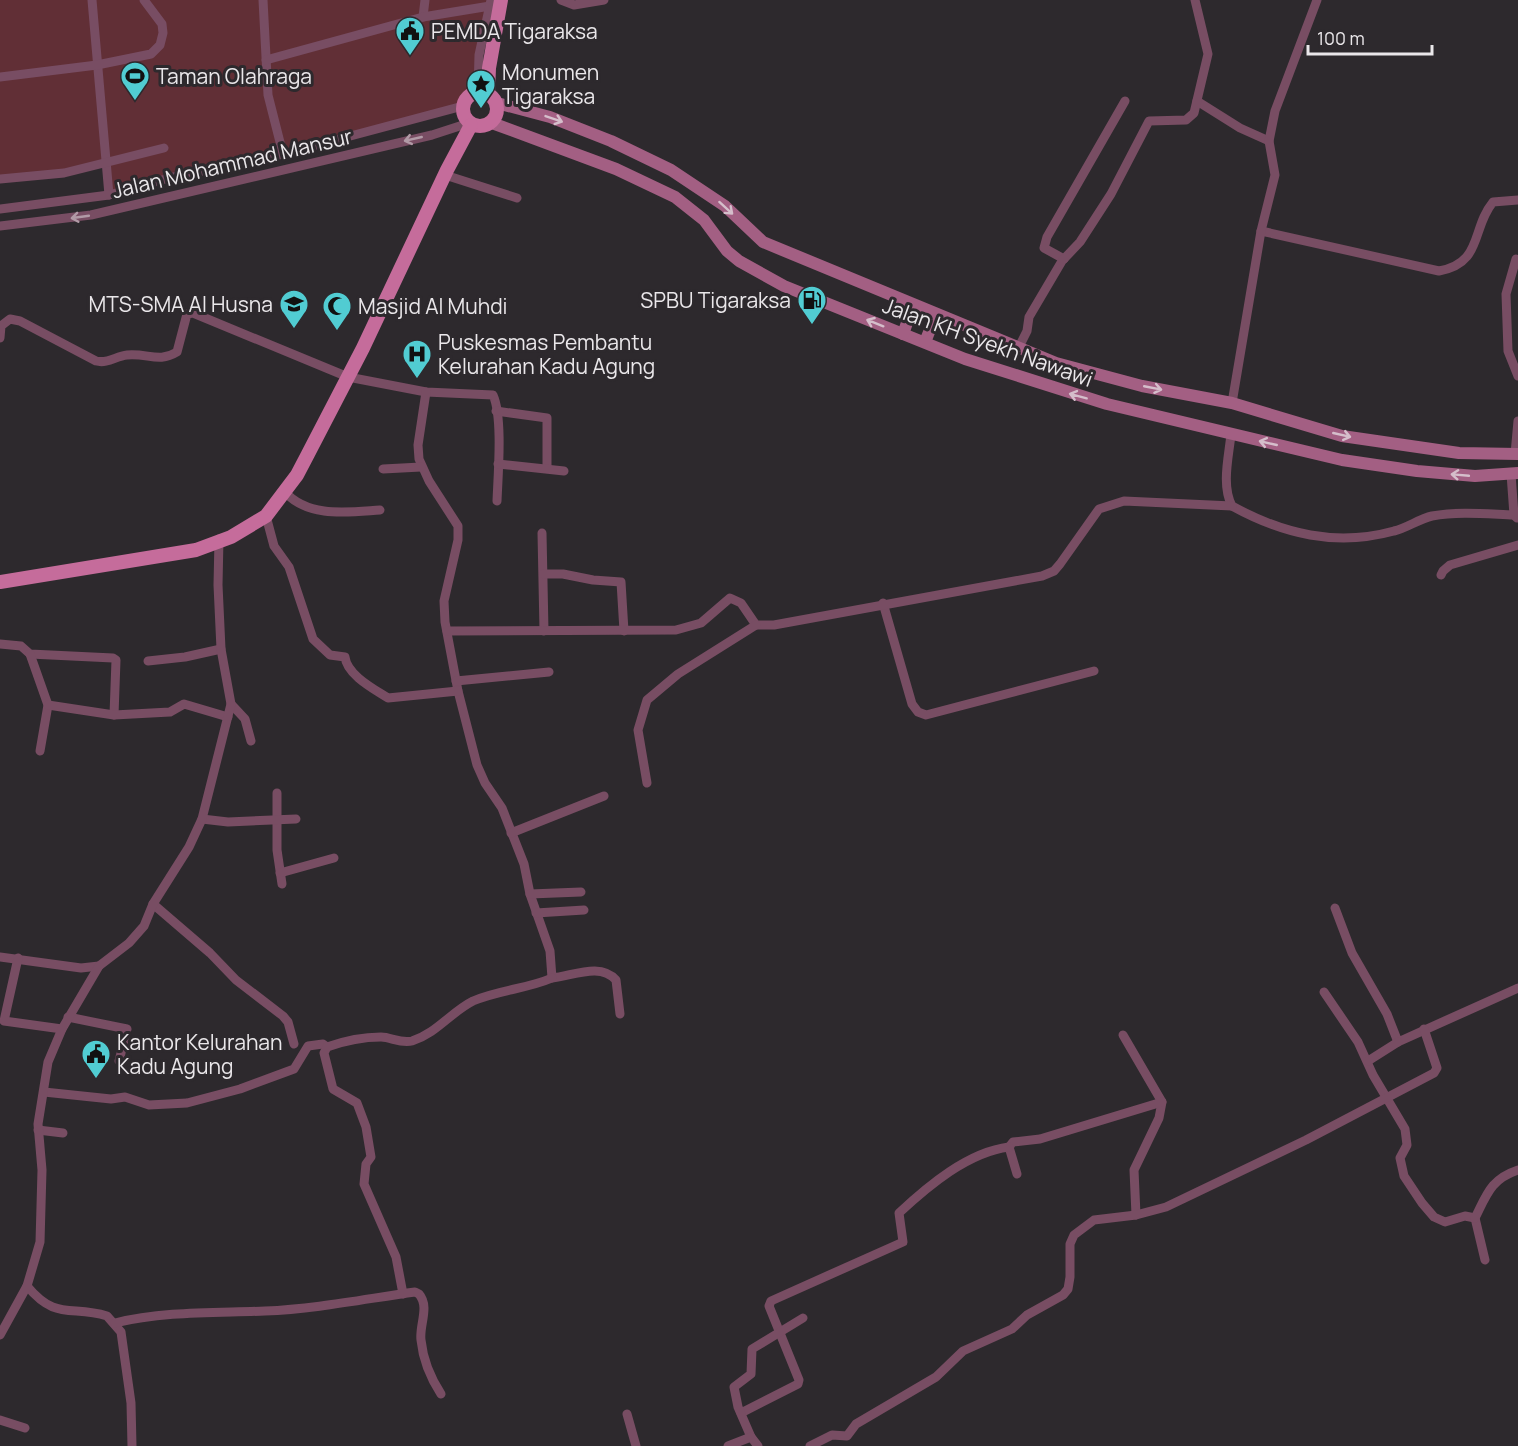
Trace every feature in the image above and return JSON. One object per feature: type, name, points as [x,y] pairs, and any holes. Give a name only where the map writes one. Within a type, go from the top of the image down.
[{"type":"main road","points":[[488,96],[466,100],[463,106],[464,115],[470,124],[485,126],[492,123],[497,112],[488,96],[494,2]]},
{"type":"main road","name":"Jalan KH Syekh Nawawi","points":[[488,96],[611,141],[671,170],[725,206],[764,242],[913,306],[1056,363],[1142,386],[1232,403],[1342,436],[1459,453],[1516,454]]},
{"type":"main road","name":"Jalan KH Syekh Nawawi","points":[[492,123],[616,169],[675,197],[704,220],[727,250],[752,269],[784,286],[903,334],[1065,393],[1342,460],[1417,471],[1475,476],[1514,473]]},
{"type":"main road","points":[[0,582],[196,550],[219,539],[231,537],[266,516],[297,475],[348,378],[470,124]]},
{"type":"main road","points":[[903,334],[913,306]]},
{"type":"main road","points":[[925,342],[936,315]]},
{"type":"street","points":[[92,0],[109,195]]},
{"type":"street","points":[[0,77],[152,54],[160,45],[162,24],[144,0]]},
{"type":"street","points":[[263,0],[270,110],[283,154]]},
{"type":"street","points":[[423,17],[425,0]]},
{"type":"street","points":[[561,0],[574,5],[604,0]]},
{"type":"street","points":[[1017,349],[1027,331],[1029,317],[1064,259],[1080,242],[1112,194],[1149,121],[1186,120],[1194,114],[1208,54],[1195,0]]},
{"type":"street","points":[[1232,403],[1262,231],[1275,175],[1269,141],[1275,111],[1317,0]]},
{"type":"street","points":[[266,60],[423,17],[494,2]]},
{"type":"street","points":[[1064,259],[1044,248],[1047,237],[1125,101]]},
{"type":"street","points":[[1197,101],[1240,128],[1269,141]]},
{"type":"street","name":"Jalan Mohammad Mansur","points":[[0,209],[109,195],[169,178],[283,154],[463,106]]},
{"type":"street","name":"Jalan Mohammad Mansur","points":[[0,226],[91,215],[432,135],[470,124]]},
{"type":"street","points":[[0,180],[50,176],[164,148]]},
{"type":"street","points":[[445,175],[517,198]]},
{"type":"street","points":[[1262,231],[1439,271],[1455,268],[1466,260],[1493,202],[1518,200]]},
{"type":"street","points":[[1516,259],[1506,294],[1508,351],[1518,376]]},
{"type":"street","points":[[0,338],[1,326],[10,319],[20,321],[96,362],[107,362],[125,355],[166,359],[177,352],[187,314],[193,313],[348,378],[426,392],[493,395],[496,411],[497,501]]},
{"type":"street","points":[[426,392],[418,445],[421,467],[458,526],[458,540],[444,601],[457,686],[477,765],[485,783],[502,808],[524,864],[536,913],[550,951],[552,978]]},
{"type":"street","points":[[496,411],[547,418],[547,467]]},
{"type":"street","points":[[1516,454],[1518,421]]},
{"type":"street","points":[[1231,434],[1227,493],[1232,506]]},
{"type":"street","points":[[498,464],[547,467],[564,471]]},
{"type":"street","points":[[383,469],[421,467]]},
{"type":"street","points":[[647,783],[638,730],[647,700],[678,674],[756,625],[774,625],[883,603],[1019,580],[1054,571],[1095,514],[1108,505],[1124,501],[1232,506],[1263,523],[1316,538],[1374,535],[1395,531],[1423,519],[1450,514],[1516,517],[1514,473]]},
{"type":"street","points":[[285,492],[297,504],[312,508],[342,512],[380,510]]},
{"type":"street","points":[[266,516],[274,546],[289,567],[301,609],[313,639],[330,655],[345,657],[346,664],[363,681],[388,698],[549,672]]},
{"type":"street","points":[[542,533],[544,631]]},
{"type":"street","points":[[0,1335],[27,1286],[40,1242],[42,1170],[38,1130],[48,1062],[68,1017],[99,966],[129,943],[144,926],[153,904],[189,847],[202,819],[231,704],[221,649],[218,585],[219,539]]},
{"type":"street","points":[[1441,575],[1450,565],[1518,545]]},
{"type":"street","points":[[544,574],[563,574],[593,580],[621,582],[624,631]]},
{"type":"street","points":[[447,632],[624,631],[690,628],[701,623],[730,598],[741,603],[756,625]]},
{"type":"street","points":[[883,603],[912,704],[918,712],[926,715],[1094,671]]},
{"type":"street","points":[[0,644],[21,646],[30,654],[48,705],[40,751]]},
{"type":"street","points":[[148,661],[185,657],[221,649]]},
{"type":"street","points":[[30,654],[116,660],[114,715]]},
{"type":"street","points":[[48,705],[114,715],[170,712],[184,704],[228,717]]},
{"type":"street","points":[[231,704],[245,719],[251,741]]},
{"type":"street","points":[[278,793],[282,884]]},
{"type":"street","points":[[511,833],[604,796]]},
{"type":"street","points":[[202,819],[228,822],[296,819]]},
{"type":"street","points":[[280,873],[334,858]]},
{"type":"street","points":[[531,894],[581,892]]},
{"type":"street","points":[[153,904],[210,953],[236,980],[283,1016],[288,1022],[294,1044]]},
{"type":"street","points":[[1335,908],[1352,953],[1387,1014],[1398,1042]]},
{"type":"street","points":[[536,913],[584,910]]},
{"type":"street","points":[[0,957],[81,968],[99,966]]},
{"type":"street","points":[[18,958],[4,1021],[62,1029]]},
{"type":"street","points":[[403,1294],[396,1257],[364,1184],[366,1164],[370,1157],[360,1110],[357,1103],[333,1089],[326,1068],[324,1053],[327,1047],[351,1039],[383,1036],[410,1041],[447,1022],[460,1008],[476,1000],[531,987],[552,978],[596,970],[605,971],[616,980],[620,1014]]},
{"type":"street","points":[[1368,1061],[1424,1029],[1518,988]]},
{"type":"street","points":[[1324,992],[1368,1061],[1385,1099],[1405,1129],[1407,1145],[1400,1158],[1401,1167],[1404,1176],[1422,1203],[1434,1217],[1445,1222],[1465,1216],[1475,1218]]},
{"type":"street","points":[[68,1017],[127,1029],[119,1061]]},
{"type":"street","points":[[847,1436],[856,1424],[936,1377],[963,1351],[1012,1329],[1026,1316],[1063,1295],[1068,1288],[1070,1276],[1070,1244],[1085,1226],[1094,1220],[1136,1215],[1166,1207],[1434,1073],[1437,1068],[1424,1029]]},
{"type":"street","points":[[1123,1035],[1162,1102],[1159,1118],[1134,1170],[1136,1215]]},
{"type":"street","points":[[44,1092],[111,1099],[125,1097],[149,1105],[187,1103],[240,1089],[294,1069],[308,1046],[323,1044],[327,1047]]},
{"type":"street","points":[[741,1413],[798,1384],[799,1380],[769,1306],[771,1301],[828,1278],[903,1242],[899,1213],[914,1199],[969,1161],[996,1149],[1008,1147],[1013,1142],[1040,1139],[1162,1102]]},
{"type":"street","points":[[38,1130],[63,1133]]},
{"type":"street","points":[[1008,1147],[1017,1174]]},
{"type":"street","points":[[1485,1260],[1475,1218],[1495,1182],[1501,1176],[1518,1170]]},
{"type":"street","points":[[27,1286],[39,1300],[51,1306],[66,1312],[101,1314],[115,1323],[121,1332],[126,1358],[132,1446]]},
{"type":"street","points":[[115,1323],[210,1312],[328,1306],[415,1292],[422,1298],[424,1311],[420,1331],[423,1352],[430,1377],[441,1394]]},
{"type":"street","points":[[758,1446],[751,1437],[741,1413],[734,1387],[751,1374],[752,1349],[778,1331],[804,1318]]},
{"type":"street","points":[[627,1414],[636,1446]]},
{"type":"street","points":[[0,1420],[25,1428]]},
{"type":"street","points":[[810,1446],[831,1435],[847,1436]]},
{"type":"street","points":[[847,1436],[852,1446]]},
{"type":"street","points":[[728,1446],[751,1437]]},
{"type":"shaded area","name":"Taman Olahraga","points":[[0,0],[491,0],[478,92],[466,100],[463,106],[109,195],[107,164],[0,180]]},
{"type":"place","name":"PEMDA Tigaraksa","points":[[410,56]]},
{"type":"place","name":"Taman Olahraga","points":[[135,102]]},
{"type":"place","name":"Monumen Tigaraksa","points":[[481,110]]},
{"type":"place","name":"SPBU Tigaraksa","points":[[812,326]]},
{"type":"place","name":"MTS-SMA Al Husna","points":[[294,330]]},
{"type":"place","name":"Masjid Al Muhdi","points":[[337,332]]},
{"type":"place","name":"Puskesmas Pembantu Kelurahan Kadu Agung","points":[[417,380]]},
{"type":"place","name":"Kantor Kelurahan Kadu Agung","points":[[96,1080]]}]
